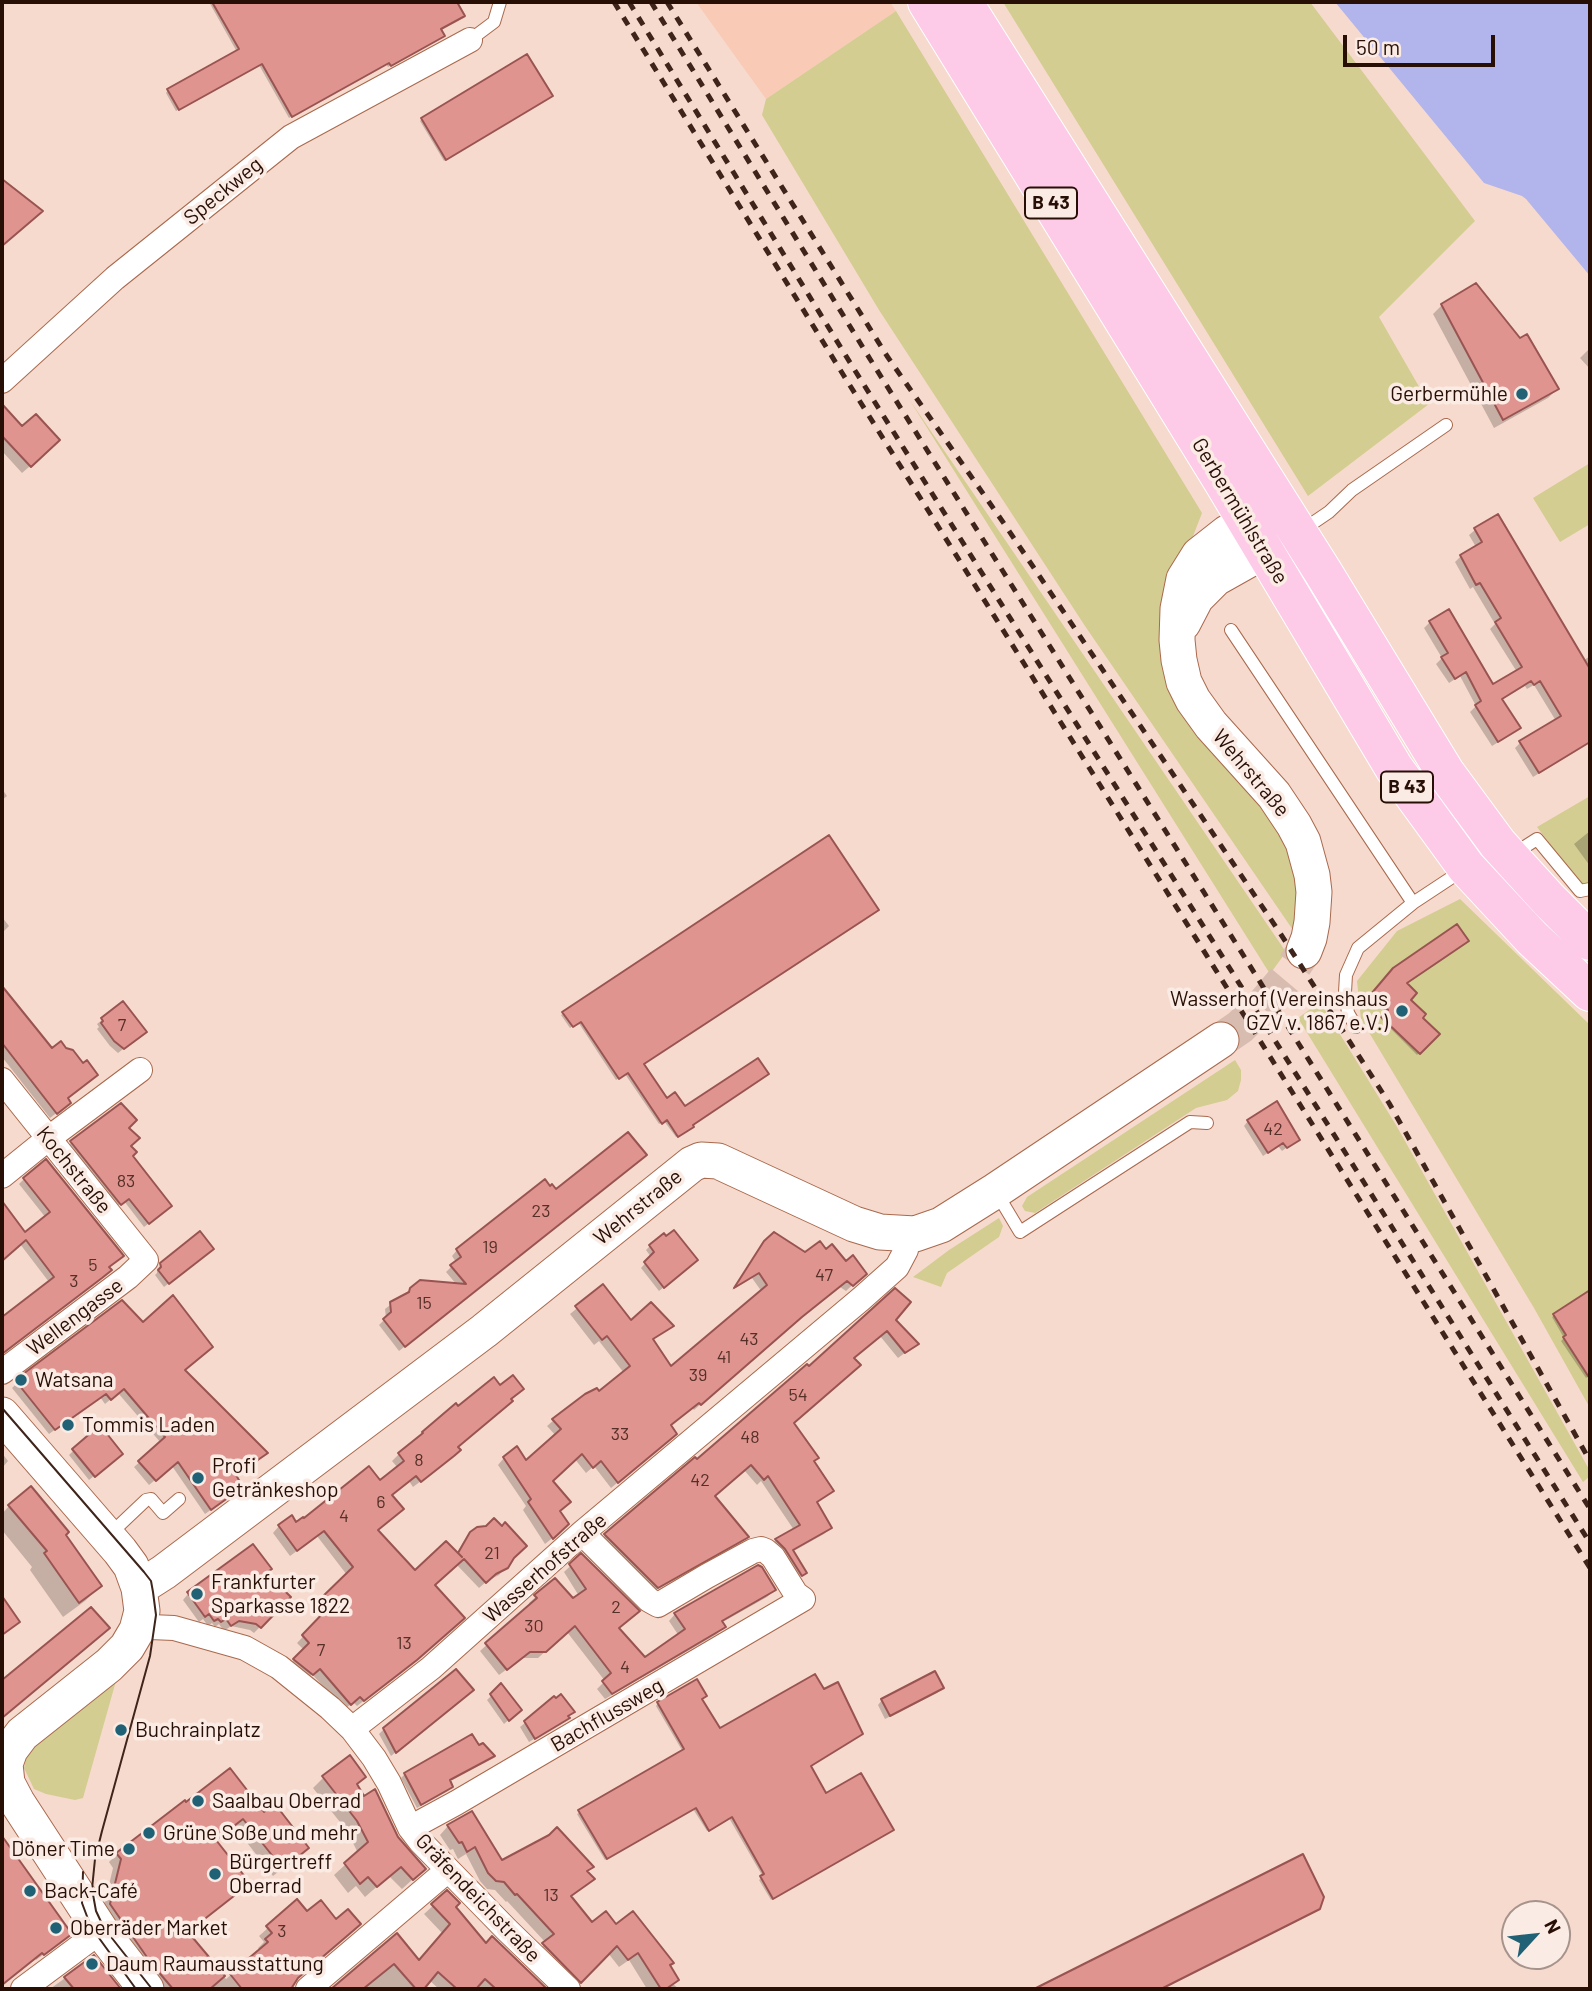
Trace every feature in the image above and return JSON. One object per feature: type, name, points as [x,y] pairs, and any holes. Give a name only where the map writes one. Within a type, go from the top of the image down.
[{"type":"main road","name":"Gerbermühlstraße","points":[[927,2],[1394,768],[1466,867],[1532,938],[1590,992]]},
{"type":"main road","name":"Gerbermühlstraße","points":[[963,2],[1432,751],[1498,844],[1590,941]]},
{"type":"street","name":"Speckweg","points":[[2,381],[115,278],[291,137],[470,40]]},
{"type":"street","name":"Wehrstraße","points":[[1297,533],[1255,536],[1203,590],[1189,611],[1177,640],[1184,682],[1193,700],[1211,725],[1274,795],[1303,842],[1314,892],[1312,922],[1304,951]]},
{"type":"street","name":"Wehrstraße","points":[[139,1588],[179,1561],[484,1331],[692,1164],[701,1160],[718,1161],[854,1224],[880,1232],[908,1234],[925,1231],[941,1225],[995,1191],[1221,1040]]},
{"type":"street","points":[[2,1176],[140,1070]]},
{"type":"street","name":"Kochstraße","points":[[2,1080],[146,1260]]},
{"type":"street","name":"Wasserhofstraße","points":[[352,1729],[431,1668],[582,1533],[897,1267],[906,1250],[908,1234]]},
{"type":"street","name":"Wellengasse","points":[[2,1372],[128,1277],[146,1260]]},
{"type":"street","points":[[2,1415],[128,1560],[139,1588],[142,1611],[137,1630],[128,1647],[22,1734],[3,1764],[7,1783],[17,1802],[94,1922],[146,1989]]},
{"type":"street","name":"Bachflussweg","points":[[410,1828],[456,1804],[803,1600],[796,1594],[773,1557],[761,1549],[706,1576],[658,1605],[649,1600],[582,1533]]},
{"type":"street","points":[[137,1630],[150,1627],[174,1628],[245,1648],[279,1667],[352,1729]]},
{"type":"street","name":"Gräfendeichstraße","points":[[352,1729],[389,1783],[410,1828],[448,1870],[568,1989]]},
{"type":"street","points":[[308,1989],[448,1870]]},
{"type":"street","points":[[23,1989],[94,1922]]},
{"type":"lane","points":[[470,40],[494,22],[500,2]]},
{"type":"lane","points":[[1297,533],[1329,512],[1352,490],[1446,425]]},
{"type":"lane","points":[[1231,630],[1413,903]]},
{"type":"lane","points":[[1509,857],[1537,839],[1580,891],[1590,890]]},
{"type":"lane","points":[[1356,1027],[1348,1013],[1345,992],[1346,975],[1358,948],[1413,903],[1466,867]]},
{"type":"lane","points":[[995,1191],[1020,1232],[1190,1122],[1207,1123]]},
{"type":"lane","points":[[108,1536],[146,1500],[151,1499],[163,1513],[179,1499]]},
{"type":"shaded area","points":[[696,2],[890,2],[896,11],[766,99]]},
{"type":"shaded area","points":[[1003,2],[1310,2],[1475,221],[1379,317],[1429,404],[1308,496]]},
{"type":"shaded area","points":[[896,11],[1202,513],[1163,598],[1159,628],[1162,660],[1265,807],[1287,843],[1297,882],[1295,933],[1085,626],[879,310],[762,115],[766,99]]},
{"type":"shaded area","points":[[909,399],[1286,952],[1270,974]]},
{"type":"shaded area","points":[[1590,463],[1590,524],[1560,542],[1533,498]]},
{"type":"shaded area","points":[[1590,796],[1590,897],[1537,827]]},
{"type":"shaded area","points":[[1460,899],[1590,1025],[1590,1408],[1534,1308],[1361,1019],[1357,981],[1397,931]]},
{"type":"shaded area","points":[[1320,1002],[1396,1125],[1590,1471],[1590,1476],[1583,1482],[1298,1018]]},
{"type":"shaded area","points":[[1235,1060],[1241,1070],[1241,1080],[1238,1091],[1227,1100],[1196,1108],[1035,1213],[1025,1211],[1022,1206],[1027,1197]]},
{"type":"shaded area","points":[[999,1218],[1003,1226],[999,1237],[947,1273],[941,1287],[913,1277],[949,1250]]},
{"type":"shaded area","points":[[116,1681],[83,1798],[75,1800],[34,1789],[24,1768],[27,1755],[37,1742]]},
{"type":"water","points":[[1335,2],[1590,2],[1590,276],[1526,199],[1484,183]]},
{"type":"building","points":[[212,2],[457,2],[465,16],[441,29],[445,36],[391,66],[389,63],[292,117],[262,64],[179,110],[167,89],[239,49]]},
{"type":"building","points":[[527,54],[553,96],[446,160],[421,118]]},
{"type":"building","points":[[2,179],[43,211],[2,246]]},
{"type":"building","points":[[1476,283],[1520,338],[1527,334],[1559,389],[1503,420],[1441,304]]},
{"type":"building","points":[[2,404],[22,426],[36,414],[60,440],[31,467],[2,436]]},
{"type":"building","points":[[1498,514],[1590,669],[1590,742],[1539,773],[1519,741],[1561,716],[1540,681],[1534,685],[1531,681],[1502,699],[1521,728],[1498,742],[1475,705],[1481,701],[1466,672],[1455,679],[1441,657],[1448,653],[1429,621],[1449,609],[1493,684],[1522,667],[1495,622],[1501,618],[1480,583],[1476,585],[1460,555],[1482,542],[1474,528]]},
{"type":"building","points":[[829,835],[879,910],[644,1064],[667,1098],[675,1092],[685,1106],[758,1058],[769,1074],[678,1137],[667,1120],[662,1124],[628,1073],[619,1079],[581,1022],[573,1027],[562,1012]]},
{"type":"building","name":"Wasserhof (Vereinshaus GZV v. 1867 e.V.)","points":[[1457,924],[1469,941],[1407,983],[1417,993],[1411,1000],[1426,1014],[1423,1018],[1440,1034],[1420,1054],[1381,1017],[1388,1010],[1371,994],[1393,968]]},
{"type":"building","points":[[2,986],[52,1048],[61,1041],[66,1048],[73,1050],[83,1063],[87,1060],[98,1075],[68,1098],[71,1103],[57,1114],[2,1043]]},
{"type":"building","points":[[123,1001],[147,1032],[124,1049],[114,1041],[101,1023],[101,1018]]},
{"type":"building","points":[[1277,1101],[1300,1140],[1287,1148],[1283,1143],[1268,1153],[1247,1120]]},
{"type":"building","points":[[121,1103],[137,1120],[129,1128],[140,1138],[131,1146],[137,1152],[133,1156],[172,1206],[149,1224],[129,1199],[121,1205],[70,1141]]},
{"type":"building","points":[[628,1132],[647,1155],[405,1347],[383,1319],[391,1312],[390,1302],[409,1292],[420,1280],[466,1284],[450,1265],[461,1257],[456,1249],[545,1179],[556,1189]]},
{"type":"building","points":[[46,1159],[124,1256],[109,1267],[112,1270],[2,1354],[2,1317],[54,1277],[26,1240],[2,1261],[2,1201],[25,1232],[50,1212],[23,1178]]},
{"type":"building","points":[[674,1230],[698,1260],[664,1288],[644,1262],[654,1252],[649,1245],[664,1233],[666,1236]]},
{"type":"building","points":[[200,1231],[214,1249],[169,1284],[158,1270],[160,1263]]},
{"type":"building","points":[[774,1232],[805,1252],[820,1241],[826,1249],[832,1244],[846,1261],[853,1255],[867,1274],[853,1286],[847,1281],[701,1405],[699,1403],[671,1425],[677,1434],[618,1483],[601,1461],[593,1468],[582,1454],[553,1481],[571,1502],[560,1511],[569,1524],[553,1539],[503,1457],[517,1446],[526,1460],[561,1429],[552,1419],[585,1394],[597,1388],[599,1391],[630,1366],[607,1336],[602,1340],[575,1306],[603,1284],[631,1320],[651,1302],[674,1326],[653,1339],[671,1366],[767,1285],[759,1273],[734,1288],[764,1241]]},
{"type":"building","points":[[895,1288],[911,1302],[896,1320],[919,1344],[905,1353],[887,1331],[854,1358],[861,1365],[794,1423],[819,1458],[814,1461],[834,1491],[817,1502],[832,1528],[793,1550],[807,1573],[802,1576],[785,1549],[775,1539],[800,1525],[768,1476],[764,1480],[751,1465],[715,1496],[749,1537],[658,1588],[604,1534],[695,1457],[697,1459],[807,1364],[809,1366]]},
{"type":"building","points":[[1590,1290],[1590,1379],[1563,1337],[1566,1335],[1553,1314]]},
{"type":"building","points":[[173,1295],[213,1347],[185,1370],[268,1453],[236,1475],[243,1487],[211,1510],[178,1462],[156,1481],[138,1461],[165,1437],[124,1389],[111,1400],[106,1394],[55,1430],[15,1380],[122,1300],[143,1322]]},
{"type":"building","points":[[513,1375],[524,1389],[458,1447],[461,1450],[454,1456],[421,1482],[416,1476],[392,1495],[404,1509],[378,1530],[415,1570],[446,1541],[458,1553],[470,1532],[477,1527],[486,1526],[494,1518],[502,1526],[505,1522],[527,1546],[508,1568],[486,1583],[464,1559],[435,1585],[465,1618],[364,1701],[360,1697],[351,1705],[320,1669],[313,1675],[293,1659],[309,1643],[302,1635],[326,1610],[318,1601],[353,1567],[324,1531],[297,1551],[278,1525],[292,1515],[296,1522],[304,1518],[369,1466],[380,1480],[404,1461],[398,1453],[456,1403],[458,1406],[494,1377],[500,1385]]},
{"type":"building","points":[[100,1425],[123,1454],[95,1477],[72,1449]]},
{"type":"building","points":[[31,1486],[69,1532],[66,1535],[102,1586],[79,1603],[44,1553],[47,1551],[8,1505]]},
{"type":"building","points":[[253,1544],[272,1569],[266,1573],[291,1597],[261,1628],[256,1624],[239,1621],[231,1626],[226,1619],[221,1622],[218,1619],[214,1621],[209,1614],[205,1617],[187,1592]]},
{"type":"building","points":[[581,1553],[640,1611],[619,1628],[645,1657],[685,1629],[674,1613],[758,1565],[776,1590],[722,1621],[726,1627],[612,1694],[602,1681],[611,1673],[575,1626],[546,1652],[530,1652],[507,1670],[485,1643],[537,1598],[534,1595],[555,1578],[573,1598],[586,1589],[569,1564]]},
{"type":"building","points":[[2,1596],[20,1622],[2,1635]]},
{"type":"building","points":[[91,1607],[110,1628],[2,1718],[2,1680]]},
{"type":"building","points":[[456,1669],[474,1690],[396,1753],[383,1728]]},
{"type":"building","points":[[935,1671],[944,1688],[890,1716],[881,1699]]},
{"type":"building","points":[[815,1674],[824,1689],[838,1682],[863,1734],[811,1766],[826,1793],[861,1773],[894,1830],[773,1899],[760,1876],[764,1874],[732,1817],[709,1831],[696,1808],[607,1859],[578,1810],[684,1749],[657,1702],[697,1679],[707,1696],[702,1699],[720,1728]]},
{"type":"building","points":[[501,1683],[522,1710],[509,1721],[490,1694]]},
{"type":"building","points":[[561,1694],[575,1712],[568,1716],[570,1718],[535,1739],[524,1721],[554,1696],[556,1698]]},
{"type":"building","points":[[472,1734],[479,1745],[483,1743],[495,1756],[450,1780],[453,1787],[421,1805],[404,1773]]},
{"type":"building","points":[[350,1755],[366,1777],[357,1784],[364,1796],[375,1789],[398,1837],[426,1869],[413,1880],[401,1867],[377,1887],[368,1877],[360,1884],[344,1863],[368,1842],[357,1821],[322,1776]]},
{"type":"building","points":[[230,1768],[264,1812],[275,1804],[309,1848],[283,1869],[243,1819],[216,1840],[246,1878],[244,1880],[248,1885],[188,1932],[225,1976],[210,1989],[173,1989],[151,1963],[110,1904],[121,1859],[116,1853]]},
{"type":"building","points":[[472,1811],[502,1860],[549,1835],[557,1827],[594,1867],[587,1871],[595,1879],[571,1896],[592,1922],[606,1911],[616,1924],[633,1911],[674,1963],[670,1965],[679,1980],[666,1989],[661,1989],[638,1953],[628,1960],[617,1946],[581,1983],[542,1943],[554,1934],[517,1894],[488,1873],[475,1847],[467,1852],[447,1825]]},
{"type":"building","points":[[2,1836],[72,1934],[44,1955],[42,1953],[2,1985]]},
{"type":"building","points":[[1303,1854],[1324,1897],[1320,1909],[1161,1989],[1034,1989]]},
{"type":"building","points":[[447,1890],[460,1903],[456,1907],[486,1943],[492,1936],[547,1989],[496,1989],[485,1979],[476,1989],[457,1989],[438,1972],[424,1989],[416,1989],[394,1964],[363,1989],[331,1989],[397,1933],[419,1960],[450,1924],[431,1904]]},
{"type":"building","points":[[297,1899],[307,1911],[321,1900],[336,1919],[348,1909],[361,1924],[298,1978],[291,1989],[242,1989],[230,1974],[268,1942],[265,1939],[272,1933],[266,1926]]},
{"type":"building","points":[[94,1955],[121,1989],[74,1989],[64,1977]]},
{"type":"tunnel","points":[[1221,1040],[1240,1027],[1264,1004],[1304,951]]},
{"type":"tram line","points":[[2,1408],[151,1581],[156,1615],[150,1656],[95,1859],[92,1889],[96,1911],[104,1928],[152,1989]]},
{"type":"tram line","points":[[83,1872],[82,1903],[91,1927],[136,1989]]},
{"type":"railway","points":[[614,2],[844,376],[1590,1568]]},
{"type":"railway","points":[[629,2],[854,369],[1590,1543]]},
{"type":"railway","points":[[651,2],[870,359],[1590,1509]]},
{"type":"railway","points":[[667,2],[887,356],[1005,525],[1280,933],[1389,1103],[1590,1461]]},
{"type":"place","name":"Gerbermühle","points":[[1522,394]]},
{"type":"place","name":"Wasserhof (Vereinshaus GZV v. 1867 e.V.)","points":[[1402,1011]]},
{"type":"place","name":"Watsana","points":[[21,1380]]},
{"type":"place","name":"Tommis Laden","points":[[68,1425]]},
{"type":"place","name":"Profi Getränkeshop","points":[[198,1478]]},
{"type":"place","name":"Frankfurter Sparkasse 1822","points":[[197,1594]]},
{"type":"place","name":"Buchrainplatz","points":[[121,1730]]},
{"type":"place","name":"Saalbau Oberrad","points":[[198,1801]]},
{"type":"place","name":"Grüne Soße und mehr","points":[[149,1833]]},
{"type":"place","name":"Döner Time","points":[[129,1849]]},
{"type":"place","name":"Bürgertreff Oberrad","points":[[215,1874]]},
{"type":"place","name":"Back-Café","points":[[30,1891]]},
{"type":"place","name":"Oberräder Market","points":[[56,1928]]},
{"type":"place","name":"Daum Raumausstattung","points":[[92,1964]]}]
